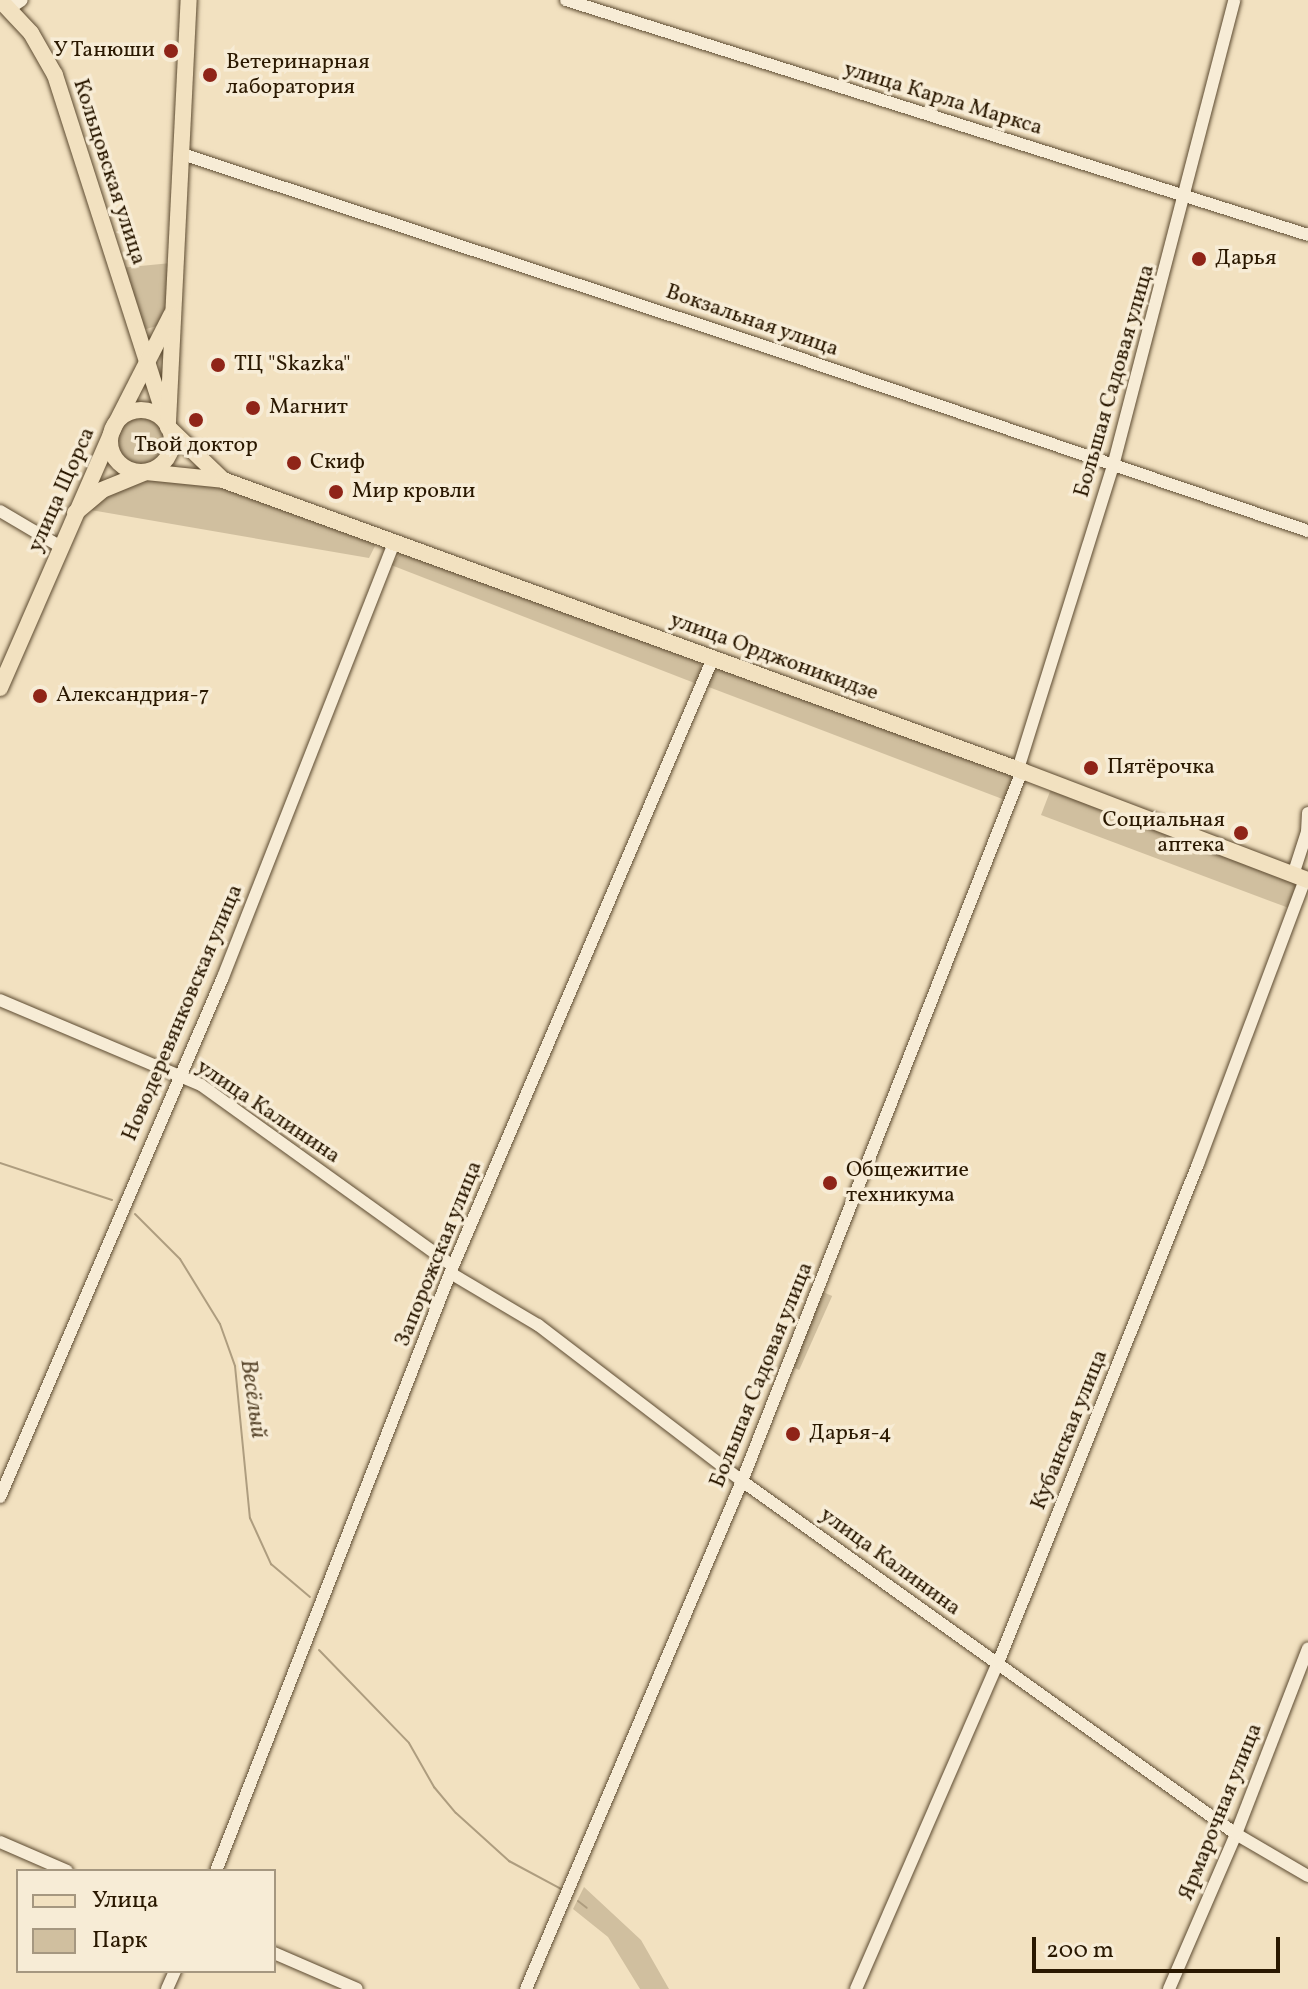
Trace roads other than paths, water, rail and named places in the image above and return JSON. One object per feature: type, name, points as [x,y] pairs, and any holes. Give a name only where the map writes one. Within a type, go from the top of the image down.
[{"type":"main road","name":"улица Щорса","points":[[168,427],[189,0]]},
{"type":"main road","name":"Кольцовская улица","points":[[11,3],[37,41],[59,87],[168,427]]},
{"type":"main road","name":"улица Щорса","points":[[0,688],[113,429],[145,361],[172,314]]},
{"type":"main road","points":[[137,411],[157,415],[223,480],[132,471],[117,461],[110,443],[113,429],[122,417],[137,411]]},
{"type":"main road","points":[[75,513],[102,490],[162,464],[170,452],[172,439],[168,427]]},
{"type":"main road","name":"улица Орджоникидзе","points":[[223,480],[1020,770],[1302,878]]},
{"type":"street","name":"улица Карла Маркса","points":[[566,0],[1308,235]]},
{"type":"street","name":"Большая Садовая улица","points":[[526,1989],[742,1481],[1020,770],[1113,466],[1234,0]]},
{"type":"street","name":"Вокзальная улица","points":[[182,154],[1308,531]]},
{"type":"street","points":[[0,511],[61,547]]},
{"type":"street","name":"Новодеревянковская улица","points":[[0,1497],[180,1076],[394,542]]},
{"type":"street","name":"Запорожская улица","points":[[217,1869],[452,1270],[713,658]]},
{"type":"street","name":"Кубанская улица","points":[[856,1989],[998,1663],[1198,1164],[1302,878],[1308,813]]},
{"type":"street","name":"улица Калинина","points":[[0,1000],[201,1085],[452,1270],[538,1325],[742,1481],[1236,1834],[1308,1876]]},
{"type":"street","name":"Ярмарочная улица","points":[[1169,1989],[1236,1834],[1308,1648]]},
{"type":"street","points":[[0,1842],[62,1869]]},
{"type":"street","points":[[276,1954],[357,1989]]},
{"type":"waterway","name":"Весёлый","points":[[0,1163],[112,1200]]},
{"type":"waterway","name":"Весёлый","points":[[135,1214],[180,1259],[220,1324],[235,1366],[250,1518],[271,1564],[310,1597]]},
{"type":"waterway","name":"Весёлый","points":[[319,1650],[409,1743],[434,1787],[456,1813],[509,1861],[561,1889]]},
{"type":"waterway","name":"Весёлый","points":[[578,1901],[587,1908]]},
{"type":"place","name":"У Танюши","points":[[171,51]]},
{"type":"place","name":"Ветеринарная лаборатория","points":[[210,75]]},
{"type":"place","name":"Дарья","points":[[1199,259]]},
{"type":"place","name":"ТЦ \"Skazka\"","points":[[218,365]]},
{"type":"place","name":"Магнит","points":[[253,408]]},
{"type":"place","name":"Твой доктор","points":[[196,420]]},
{"type":"place","name":"Скиф","points":[[294,463]]},
{"type":"place","name":"Мир кровли","points":[[336,492]]},
{"type":"place","name":"Александрия-7","points":[[40,696]]},
{"type":"place","name":"Пятёрочка","points":[[1091,768]]},
{"type":"place","name":"Социальная аптека","points":[[1241,833]]},
{"type":"place","name":"Общежитие техникума","points":[[830,1183]]},
{"type":"place","name":"Дарья-4","points":[[793,1434]]}]
